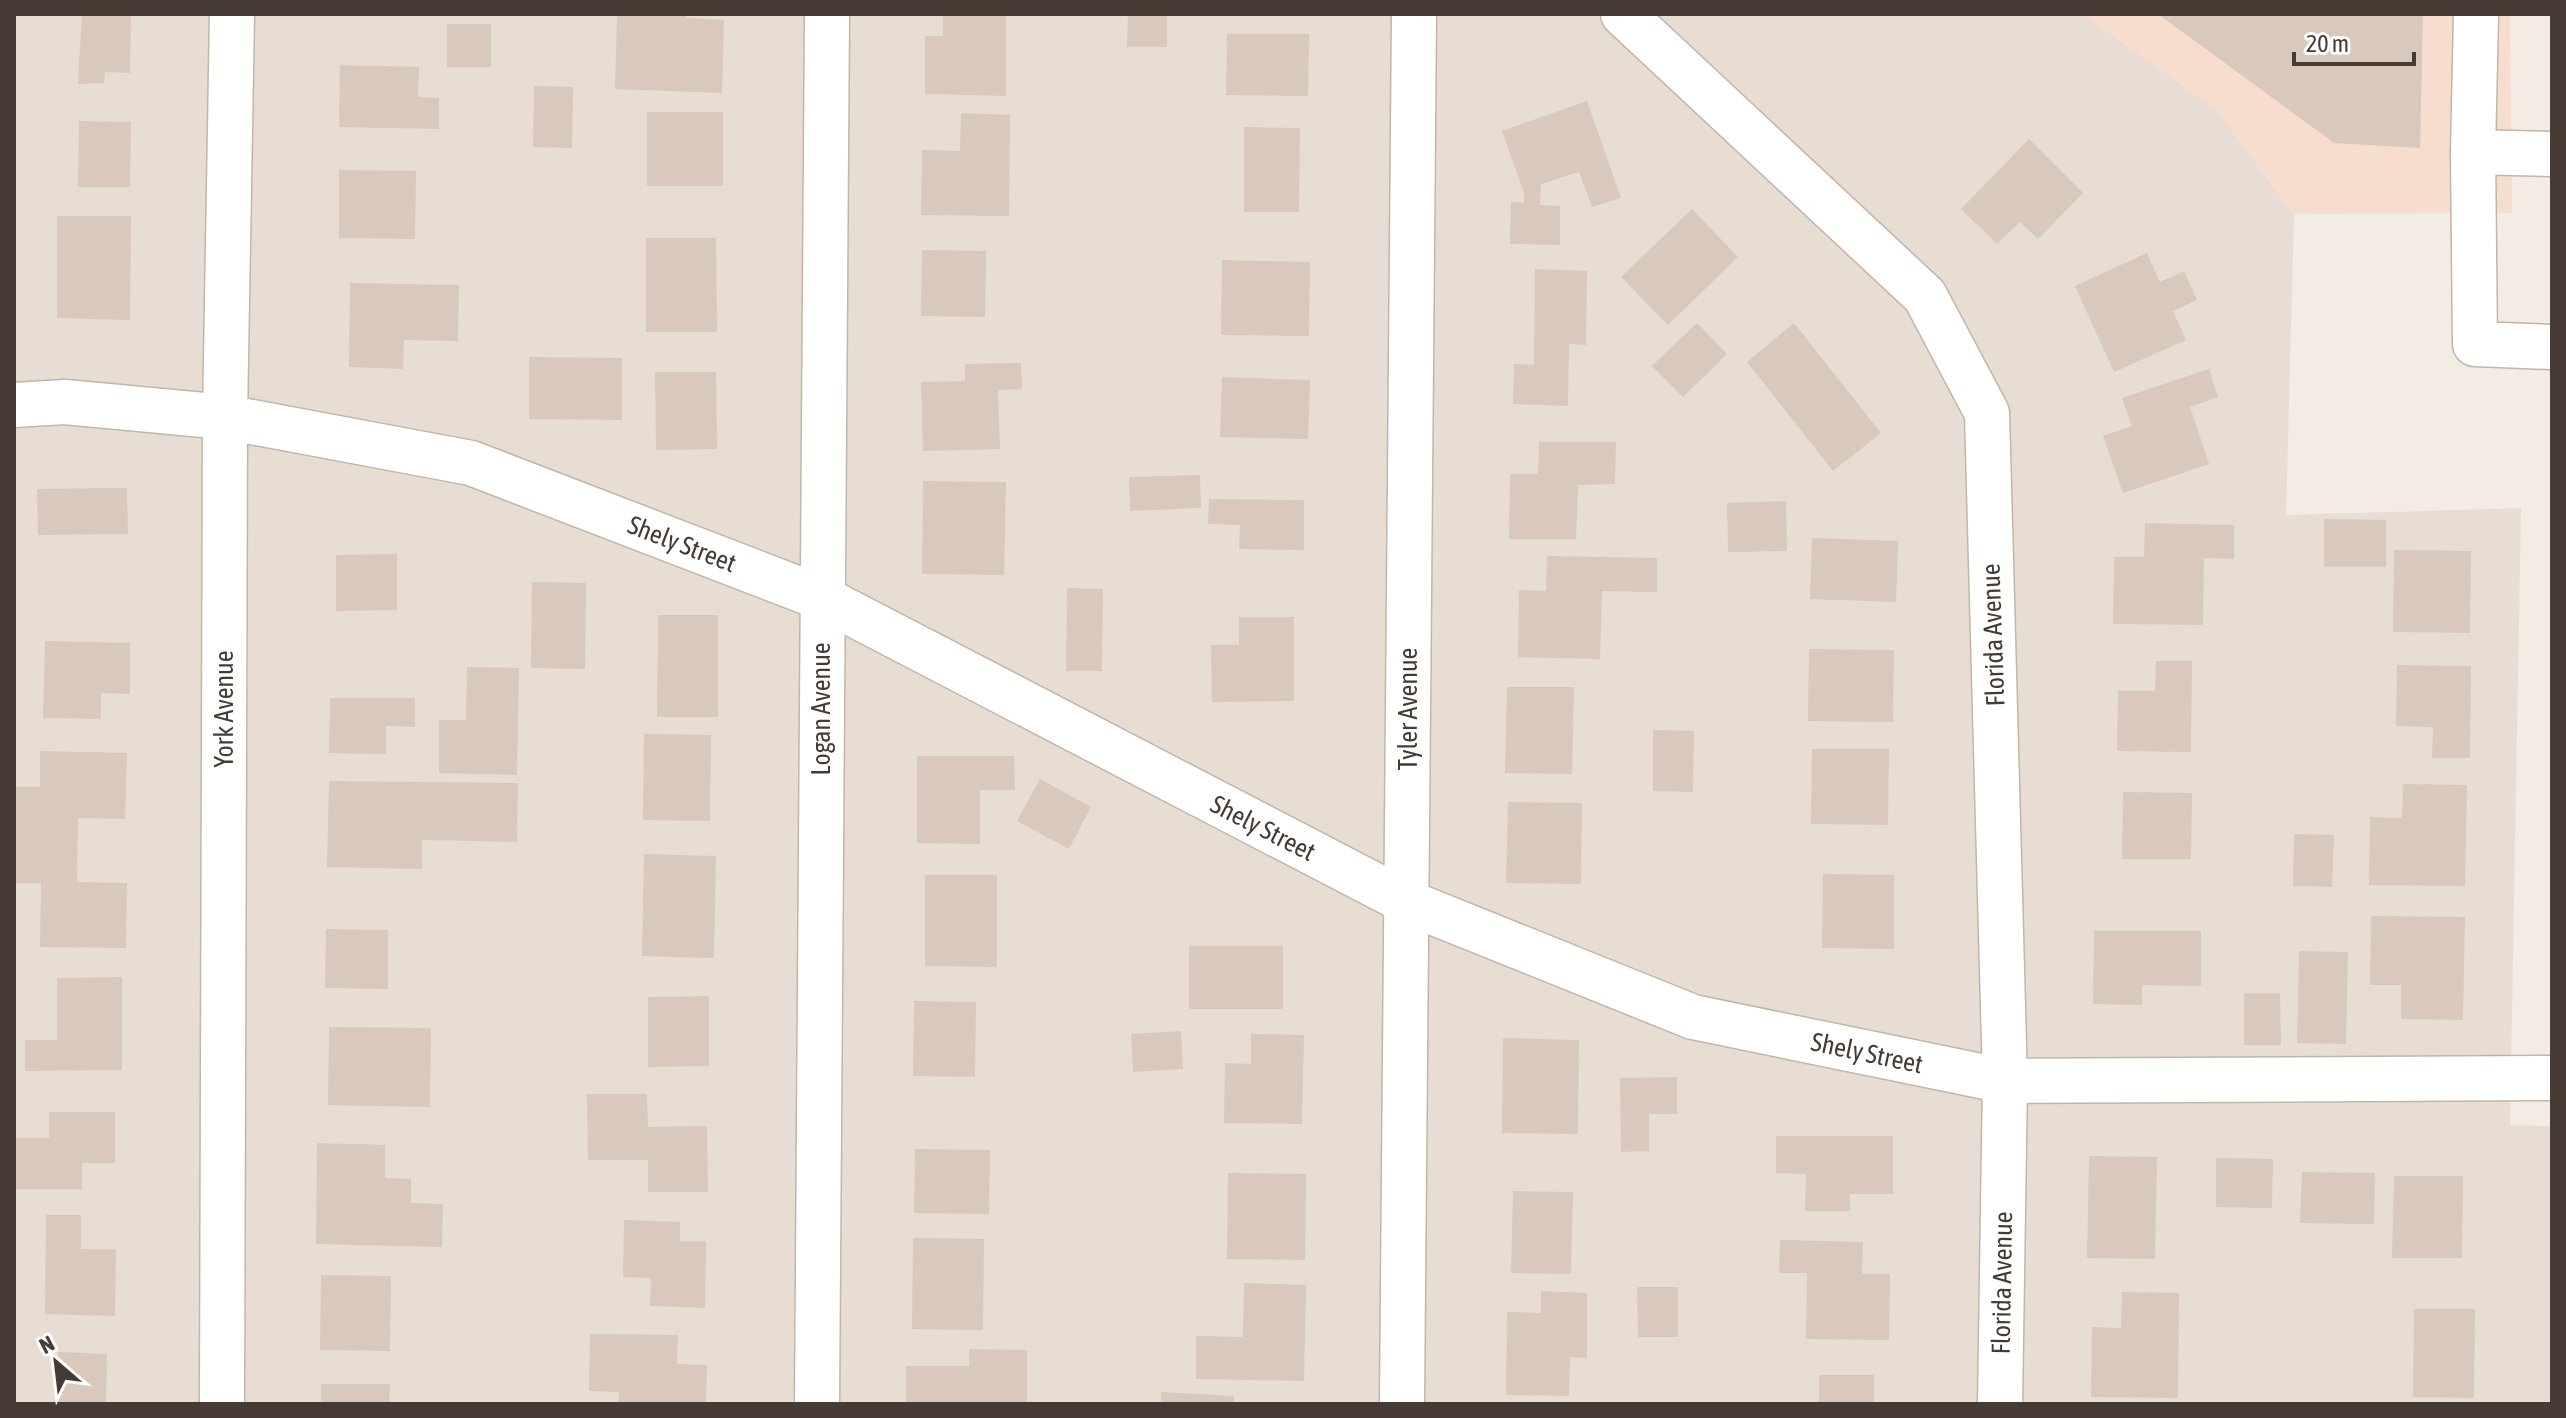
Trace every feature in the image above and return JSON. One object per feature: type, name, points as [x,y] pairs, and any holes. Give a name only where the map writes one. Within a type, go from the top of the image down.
[{"type":"street","name":"York Avenue","points":[[222,1404],[225,417],[232,14]]},
{"type":"street","name":"Logan Avenue","points":[[817,1404],[827,14]]},
{"type":"street","name":"Tyler Avenue","points":[[1402,1404],[1414,14]]},
{"type":"street","name":"Florida Avenue","points":[[1623,14],[1925,296],[1987,413],[2005,1081],[2000,1404]]},
{"type":"street","points":[[2476,14],[2473,152],[2475,344],[2552,347]]},
{"type":"street","points":[[2473,152],[2552,154]]},
{"type":"street","name":"Shely Street","points":[[14,405],[65,402],[225,417],[471,463],[822,598],[1407,902],[1693,1017],[2005,1081],[2552,1078]]},
{"type":"shaded area","points":[[14,14],[2083,14],[2217,110],[2294,214],[2286,515],[2521,508],[2510,1125],[2552,1126],[2552,1404],[14,1404]]},
{"type":"shaded area","points":[[2083,14],[2510,14],[2512,213],[2294,214],[2217,110]]},
{"type":"building","points":[[82,14],[131,14],[130,73],[105,72],[104,83],[78,84]]},
{"type":"building","points":[[617,14],[686,14],[686,18],[724,20],[722,93],[615,89]]},
{"type":"building","points":[[943,14],[1006,14],[1006,96],[925,94],[925,36],[943,36]]},
{"type":"building","points":[[1128,14],[1167,14],[1167,47],[1127,47]]},
{"type":"building","points":[[2158,14],[2423,14],[2420,148],[2334,143]]},
{"type":"building","points":[[447,24],[491,24],[491,67],[447,67]]},
{"type":"building","points":[[1227,34],[1309,34],[1308,96],[1226,95]]},
{"type":"building","points":[[340,65],[419,67],[418,97],[439,98],[439,129],[339,127]]},
{"type":"building","points":[[534,86],[573,87],[572,148],[533,147]]},
{"type":"building","points":[[1587,101],[1621,198],[1592,207],[1579,172],[1541,184],[1540,205],[1560,206],[1560,245],[1510,244],[1511,202],[1524,203],[1524,193],[1502,131]]},
{"type":"building","points":[[647,112],[723,112],[723,186],[647,186]]},
{"type":"building","points":[[961,113],[1010,115],[1009,216],[921,215],[922,150],[960,151]]},
{"type":"building","points":[[79,121],[131,122],[130,187],[78,187]]},
{"type":"building","points":[[1244,127],[1300,128],[1299,212],[1244,212]]},
{"type":"building","points":[[2029,139],[2083,193],[2038,239],[2020,222],[1997,244],[1961,209]]},
{"type":"building","points":[[339,170],[416,171],[415,239],[339,238]]},
{"type":"building","points":[[1692,209],[1738,257],[1668,325],[1621,277]]},
{"type":"building","points":[[57,216],[131,216],[130,320],[57,318]]},
{"type":"building","points":[[646,238],[716,238],[717,332],[646,332]]},
{"type":"building","points":[[922,250],[986,251],[985,317],[921,316]]},
{"type":"building","points":[[2147,253],[2160,282],[2184,271],[2197,300],[2173,311],[2186,340],[2114,372],[2075,286]]},
{"type":"building","points":[[1222,260],[1310,262],[1309,336],[1221,335]]},
{"type":"building","points":[[1535,269],[1587,271],[1586,345],[1569,344],[1568,406],[1513,404],[1514,364],[1534,365]]},
{"type":"building","points":[[350,283],[459,285],[458,341],[404,340],[403,369],[349,367]]},
{"type":"building","points":[[1697,323],[1727,354],[1683,397],[1652,366]]},
{"type":"building","points":[[1794,323],[1881,433],[1833,471],[1747,362]]},
{"type":"building","points":[[529,357],[622,358],[622,420],[529,419]]},
{"type":"building","points":[[1021,363],[1022,389],[998,390],[1000,449],[923,451],[921,382],[965,381],[965,364]]},
{"type":"building","points":[[2209,369],[2218,397],[2190,407],[2209,464],[2123,493],[2103,436],[2132,426],[2122,398]]},
{"type":"building","points":[[655,372],[716,372],[717,449],[656,450]]},
{"type":"building","points":[[1222,377],[1310,380],[1308,439],[1220,437]]},
{"type":"building","points":[[1539,442],[1616,442],[1615,484],[1578,485],[1576,539],[1509,539],[1510,474],[1538,474]]},
{"type":"building","points":[[1200,475],[1201,508],[1130,511],[1129,477]]},
{"type":"building","points":[[923,481],[1006,482],[1004,575],[922,574]]},
{"type":"building","points":[[127,488],[128,534],[38,535],[37,489]]},
{"type":"building","points":[[1209,499],[1304,500],[1304,550],[1239,549],[1240,525],[1208,524]]},
{"type":"building","points":[[1786,501],[1787,551],[1728,552],[1727,503]]},
{"type":"building","points":[[2324,519],[2386,520],[2386,567],[2324,567]]},
{"type":"building","points":[[2145,523],[2234,525],[2234,559],[2204,558],[2203,625],[2113,624],[2114,557],[2144,557]]},
{"type":"building","points":[[1812,538],[1898,541],[1896,602],[1810,599]]},
{"type":"building","points":[[2394,550],[2471,551],[2470,633],[2393,632]]},
{"type":"building","points":[[397,554],[397,610],[336,611],[336,555]]},
{"type":"building","points":[[1547,556],[1657,558],[1657,592],[1602,591],[1600,659],[1518,657],[1519,590],[1546,591]]},
{"type":"building","points":[[532,582],[586,583],[585,669],[531,668]]},
{"type":"building","points":[[1067,588],[1103,589],[1102,671],[1066,671]]},
{"type":"building","points":[[658,615],[718,615],[718,717],[657,717]]},
{"type":"building","points":[[1239,617],[1294,617],[1294,701],[1212,702],[1211,645],[1239,645]]},
{"type":"building","points":[[45,641],[130,643],[130,694],[101,693],[101,719],[43,718]]},
{"type":"building","points":[[1809,649],[1894,650],[1893,722],[1808,721]]},
{"type":"building","points":[[2156,661],[2192,661],[2191,752],[2117,751],[2118,691],[2155,691]]},
{"type":"building","points":[[2397,665],[2471,666],[2470,758],[2432,758],[2433,727],[2396,726]]},
{"type":"building","points":[[467,667],[519,668],[517,775],[439,773],[439,720],[466,720]]},
{"type":"building","points":[[1507,687],[1574,687],[1572,774],[1505,773]]},
{"type":"building","points":[[330,698],[415,698],[415,727],[386,726],[386,754],[329,753]]},
{"type":"building","points":[[1653,730],[1694,731],[1693,792],[1653,791]]},
{"type":"building","points":[[644,734],[711,735],[710,821],[643,820]]},
{"type":"building","points":[[1812,749],[1889,749],[1888,825],[1811,824]]},
{"type":"building","points":[[40,751],[127,753],[125,819],[78,818],[77,882],[127,883],[126,948],[40,947],[41,883],[14,883],[15,787],[40,787]]},
{"type":"building","points":[[917,756],[1014,756],[1015,790],[980,790],[980,844],[917,843]]},
{"type":"building","points":[[1040,779],[1091,807],[1069,849],[1017,821]]},
{"type":"building","points":[[329,781],[518,783],[517,842],[422,840],[422,869],[327,867]]},
{"type":"building","points":[[2403,784],[2467,785],[2465,886],[2369,885],[2370,817],[2402,818]]},
{"type":"building","points":[[2123,792],[2192,793],[2191,859],[2122,859]]},
{"type":"building","points":[[1508,802],[1582,803],[1581,884],[1506,883]]},
{"type":"building","points":[[2294,834],[2334,835],[2332,887],[2293,886]]},
{"type":"building","points":[[644,854],[716,856],[714,958],[642,956]]},
{"type":"building","points":[[1823,874],[1894,875],[1894,949],[1822,948]]},
{"type":"building","points":[[925,875],[997,875],[997,967],[925,966]]},
{"type":"building","points":[[2371,916],[2465,917],[2463,1020],[2401,1019],[2401,985],[2370,985]]},
{"type":"building","points":[[326,929],[388,930],[388,989],[325,988]]},
{"type":"building","points":[[2094,931],[2201,931],[2201,986],[2142,985],[2142,1005],[2093,1004]]},
{"type":"building","points":[[1189,946],[1283,946],[1283,1009],[1189,1009]]},
{"type":"building","points":[[2299,951],[2348,952],[2346,1044],[2297,1043]]},
{"type":"building","points":[[122,977],[122,1070],[25,1071],[25,1040],[57,1040],[57,978]]},
{"type":"building","points":[[2244,993],[2280,993],[2281,1045],[2244,1045]]},
{"type":"building","points":[[709,996],[709,1066],[648,1067],[648,997]]},
{"type":"building","points":[[914,1001],[976,1002],[975,1077],[913,1076]]},
{"type":"building","points":[[329,1027],[431,1028],[430,1107],[328,1105]]},
{"type":"building","points":[[1181,1031],[1183,1069],[1133,1072],[1131,1034]]},
{"type":"building","points":[[1251,1034],[1304,1035],[1302,1124],[1224,1123],[1225,1063],[1251,1064]]},
{"type":"building","points":[[1503,1038],[1579,1040],[1578,1134],[1502,1133]]},
{"type":"building","points":[[1677,1077],[1677,1114],[1649,1114],[1649,1151],[1621,1152],[1620,1078]]},
{"type":"building","points":[[587,1094],[647,1094],[648,1127],[707,1126],[708,1192],[648,1192],[648,1160],[588,1160]]},
{"type":"building","points":[[49,1112],[115,1112],[115,1163],[82,1163],[82,1189],[16,1189],[16,1138],[49,1138]]},
{"type":"building","points":[[1776,1136],[1893,1136],[1893,1194],[1850,1194],[1850,1211],[1805,1211],[1806,1174],[1776,1173]]},
{"type":"building","points":[[317,1143],[385,1145],[385,1178],[411,1179],[411,1203],[443,1204],[442,1247],[316,1244]]},
{"type":"building","points":[[915,1149],[990,1150],[989,1214],[914,1213]]},
{"type":"building","points":[[2089,1156],[2157,1157],[2155,1259],[2087,1258]]},
{"type":"building","points":[[2216,1158],[2273,1159],[2272,1208],[2216,1207]]},
{"type":"building","points":[[2302,1172],[2375,1173],[2374,1224],[2300,1223]]},
{"type":"building","points":[[1228,1173],[1306,1174],[1305,1260],[1227,1259]]},
{"type":"building","points":[[2394,1176],[2463,1176],[2462,1258],[2392,1258]]},
{"type":"building","points":[[1513,1191],[1573,1192],[1571,1274],[1511,1273]]},
{"type":"building","points":[[46,1215],[81,1215],[81,1249],[116,1249],[115,1316],[45,1314]]},
{"type":"building","points":[[624,1220],[680,1222],[680,1241],[706,1241],[705,1308],[650,1306],[651,1278],[623,1277]]},
{"type":"building","points":[[913,1238],[984,1239],[983,1330],[912,1329]]},
{"type":"building","points":[[1780,1240],[1863,1242],[1862,1274],[1890,1274],[1889,1340],[1806,1339],[1807,1273],[1779,1273]]},
{"type":"building","points":[[321,1275],[391,1276],[390,1351],[320,1350]]},
{"type":"building","points":[[1244,1283],[1306,1285],[1304,1381],[1196,1379],[1196,1336],[1243,1337]]},
{"type":"building","points":[[1637,1287],[1678,1287],[1678,1337],[1638,1337]]},
{"type":"building","points":[[1541,1291],[1587,1293],[1587,1358],[1570,1357],[1569,1396],[1506,1395],[1507,1312],[1541,1313]]},
{"type":"building","points":[[2122,1292],[2179,1293],[2178,1398],[2091,1397],[2092,1327],[2121,1328]]},
{"type":"building","points":[[2414,1309],[2475,1309],[2474,1398],[2413,1397]]},
{"type":"building","points":[[590,1334],[678,1335],[677,1364],[707,1365],[706,1404],[618,1404],[619,1392],[589,1391]]},
{"type":"building","points":[[969,1349],[1027,1350],[1027,1404],[906,1404],[906,1366],[969,1366]]},
{"type":"building","points":[[58,1352],[107,1354],[106,1404],[56,1404]]},
{"type":"building","points":[[1819,1375],[1874,1375],[1874,1404],[1819,1404]]},
{"type":"building","points":[[321,1384],[390,1384],[389,1404],[321,1404]]},
{"type":"building","points":[[1161,1392],[1234,1396],[1234,1404],[1161,1404]]}]
